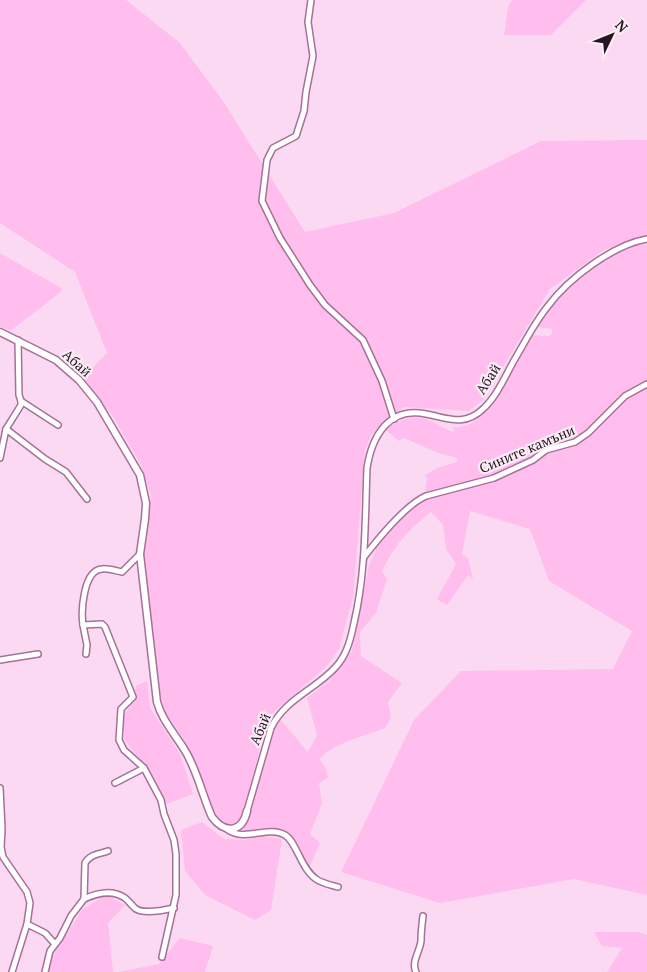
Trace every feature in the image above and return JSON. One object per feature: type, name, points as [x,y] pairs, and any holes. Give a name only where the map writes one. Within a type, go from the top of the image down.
[{"type":"street","points":[[311,0],[308,22],[313,56],[304,112],[296,136],[274,148],[267,160],[262,200],[280,238],[310,285],[325,305],[363,340],[382,381],[394,419]]},
{"type":"street","name":"Абай","points":[[0,332],[56,360],[79,380],[97,402],[130,455],[140,475],[146,503],[146,519],[140,554],[157,702],[175,738],[184,749],[192,765],[212,817],[220,826],[228,830],[242,823],[248,811],[275,719],[293,700],[331,672],[347,650],[357,608],[364,558],[369,452],[379,432],[394,419],[405,414],[426,414],[442,419],[460,420],[476,414],[490,401],[537,321],[559,293],[573,280],[613,251],[626,244],[647,239]]},
{"type":"street","points":[[0,458],[6,429],[21,405],[19,395],[18,340]]},
{"type":"street","name":"Сините камъни","points":[[364,558],[387,530],[416,500],[467,484],[494,478],[533,460],[546,450],[575,442],[595,427],[625,396],[647,384]]},
{"type":"street","points":[[21,401],[58,425]]},
{"type":"street","points":[[6,429],[45,459],[66,472],[88,499]]},
{"type":"street","points":[[86,654],[87,645],[83,626],[82,602],[90,578],[94,572],[102,568],[122,572],[140,554]]},
{"type":"street","points":[[83,626],[102,624],[116,652],[123,675],[133,697],[121,709],[119,740],[124,750],[144,768],[161,800],[174,840],[176,895],[162,957]]},
{"type":"street","points":[[0,660],[38,654]]},
{"type":"street","points":[[115,783],[144,768]]},
{"type":"street","points":[[0,788],[1,846],[3,857],[27,892],[30,904],[27,924],[12,972]]},
{"type":"street","points":[[228,830],[240,835],[278,832],[285,835],[294,844],[306,868],[316,880],[338,887]]},
{"type":"street","points":[[84,899],[85,863],[88,858],[108,851]]},
{"type":"street","points":[[45,972],[50,951],[71,916],[84,899],[107,892],[119,894],[137,910],[163,911],[174,908]]},
{"type":"street","points":[[416,972],[414,970],[421,942],[423,916]]},
{"type":"street","points":[[27,924],[45,932],[55,944]]},
{"type":"shaded area","points":[[0,0],[126,0],[180,43],[223,101],[305,232],[394,213],[541,141],[647,140],[647,235],[604,250],[550,289],[483,400],[469,411],[404,407],[371,435],[365,450],[353,597],[339,649],[326,667],[268,717],[243,814],[239,820],[230,826],[218,820],[183,739],[165,712],[159,688],[144,557],[151,495],[141,465],[112,415],[83,378],[107,353],[75,272],[0,223]]},
{"type":"shaded area","points":[[512,0],[586,0],[551,35],[504,35],[508,7]]},
{"type":"shaded area","points":[[647,244],[647,895],[574,879],[440,903],[341,872],[414,720],[461,671],[613,669],[632,631],[549,581],[530,529],[470,511],[462,554],[468,558],[473,579],[468,575],[447,605],[437,599],[456,564],[446,549],[443,525],[431,512],[403,538],[382,571],[387,579],[376,613],[360,632],[361,656],[402,683],[388,702],[391,718],[385,728],[340,745],[320,759],[326,769],[328,778],[319,783],[322,803],[310,834],[320,843],[309,868],[289,833],[274,828],[243,829],[250,814],[276,725],[281,720],[308,752],[317,735],[307,698],[329,681],[352,651],[369,565],[377,547],[400,520],[424,498],[427,479],[425,475],[437,468],[457,462],[457,458],[438,453],[404,438],[399,441],[385,429],[400,421],[422,418],[454,432],[453,427],[460,427],[476,420],[494,402],[531,335],[549,336],[552,334],[552,329],[537,327],[553,303],[594,268],[630,246]]},
{"type":"shaded area","points":[[0,253],[61,288],[61,292],[10,331],[0,326]]},
{"type":"shaded area","points":[[147,681],[150,708],[180,754],[193,794],[166,804],[150,773],[124,739],[124,715],[131,705],[136,686]]},
{"type":"shaded area","points":[[202,822],[224,839],[245,840],[263,836],[282,839],[271,910],[255,920],[205,895],[185,871],[181,830]]},
{"type":"shaded area","points":[[106,895],[125,905],[108,923],[113,972],[49,972],[51,958],[83,909]]},
{"type":"shaded area","points":[[594,932],[638,932],[647,935],[647,972],[607,972],[622,948],[602,946]]},
{"type":"shaded area","points":[[180,938],[213,946],[205,972],[119,972],[159,964]]}]
